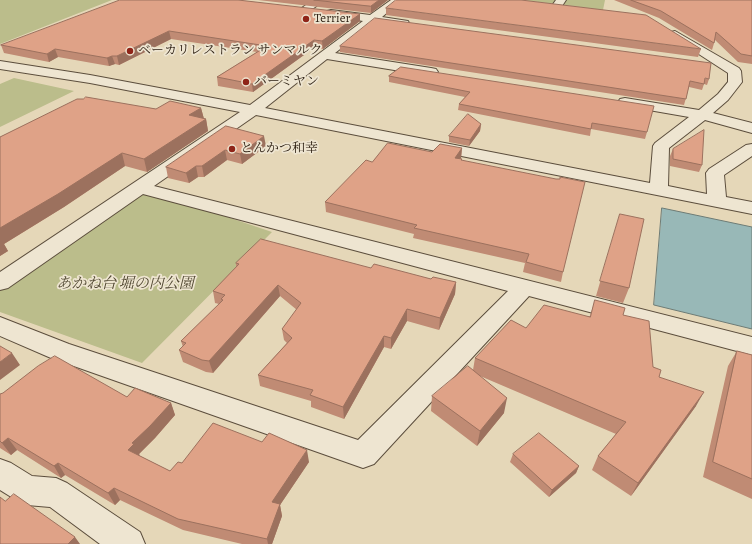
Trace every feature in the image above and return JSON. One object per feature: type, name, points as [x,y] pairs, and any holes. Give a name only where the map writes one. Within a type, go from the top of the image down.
[{"type":"street","points":[[320,0],[300,10],[419,25]]},
{"type":"street","points":[[0,283],[253,110],[397,0]]},
{"type":"street","points":[[541,5],[558,3],[571,9]]},
{"type":"street","points":[[659,190],[661,146],[723,97],[735,82],[734,71],[666,29]]},
{"type":"street","points":[[324,55],[442,73]]},
{"type":"street","points":[[694,61],[745,68]]},
{"type":"street","points":[[0,65],[90,79],[752,208]]},
{"type":"street","points":[[615,101],[702,114],[752,128]]},
{"type":"street","points":[[717,201],[715,173],[752,149]]},
{"type":"street","points":[[140,188],[752,346]]},
{"type":"street","points":[[0,326],[60,351],[363,455],[525,287]]},
{"type":"street","points":[[36,369],[60,351]]},
{"type":"street","points":[[0,473],[27,490],[56,493],[128,544]]},
{"type":"green space","points":[[0,0],[112,0],[0,44]]},
{"type":"green space","points":[[522,0],[605,0],[603,10]]},
{"type":"green space","points":[[14,78],[74,91],[0,127],[0,84]]},
{"type":"green space","name":"あかね台 堀の内公園","points":[[147,190],[272,232],[142,363],[0,312],[0,284]]},
{"type":"water","points":[[662,208],[752,227],[752,329],[654,305]]},
{"type":"building","points":[[120,0],[238,0],[360,14],[322,41],[314,40],[252,84],[217,77],[267,46],[169,31],[117,56],[107,58],[55,49],[47,54],[1,45]]},
{"type":"building","points":[[314,0],[379,0],[371,6]]},
{"type":"building","points":[[396,0],[521,0],[646,15],[701,49],[386,8]]},
{"type":"building","points":[[631,0],[752,0],[752,56],[741,54],[716,32],[714,43],[661,11]]},
{"type":"building","points":[[375,18],[711,63],[709,79],[705,78],[704,84],[690,81],[686,99],[340,46]]},
{"type":"building","points":[[401,67],[654,106],[647,132],[592,123],[591,129],[459,104],[470,92],[389,76]]},
{"type":"building","points":[[86,97],[156,109],[170,101],[201,108],[189,115],[206,119],[144,159],[122,153],[58,194],[0,228],[0,137],[77,99],[83,99]]},
{"type":"building","points":[[468,114],[481,124],[470,140],[449,136]]},
{"type":"building","points":[[226,126],[264,136],[240,154],[225,150],[202,166],[196,166],[186,173],[166,167]]},
{"type":"building","points":[[704,130],[702,165],[673,159],[673,149]]},
{"type":"building","points":[[388,143],[432,152],[440,144],[462,148],[455,158],[556,179],[560,179],[560,177],[585,182],[563,272],[526,262],[529,254],[414,228],[417,225],[325,202],[366,160],[372,162]]},
{"type":"building","points":[[620,214],[644,219],[629,288],[600,281]]},
{"type":"building","points":[[261,239],[371,268],[374,264],[431,279],[433,277],[456,282],[440,318],[407,309],[391,338],[384,336],[343,407],[310,395],[313,390],[258,375],[292,338],[282,329],[301,303],[278,285],[209,361],[202,360],[179,350],[186,343],[181,341],[223,300],[221,299],[225,295],[213,291],[239,264],[236,263]]},
{"type":"building","points":[[595,300],[625,308],[623,315],[649,321],[653,367],[661,370],[659,377],[704,392],[638,483],[598,456],[626,422],[475,358],[511,320],[526,328],[544,305],[590,317]]},
{"type":"building","points":[[0,346],[12,353],[0,362]]},
{"type":"building","points":[[737,351],[752,355],[752,479],[713,462]]},
{"type":"building","points":[[55,356],[127,397],[135,388],[171,403],[132,443],[134,444],[128,450],[170,471],[178,462],[182,463],[213,423],[262,442],[269,433],[307,450],[272,502],[280,504],[267,539],[178,519],[114,488],[108,493],[58,463],[54,466],[8,438],[2,443],[0,441],[0,394],[38,366]]},
{"type":"building","points":[[468,366],[507,398],[480,431],[432,396]]},
{"type":"building","points":[[539,433],[579,466],[552,490],[513,454]]},
{"type":"building","points":[[14,494],[75,537],[68,544],[0,544],[0,497],[5,501]]},
{"type":"place","name":"Terrier","points":[[306,19]]},
{"type":"place","name":"ベーカリレストラン サンマルク","points":[[130,51]]},
{"type":"place","name":"バーミヤン","points":[[246,82]]},
{"type":"place","name":"とんかつ和幸","points":[[232,149]]}]
